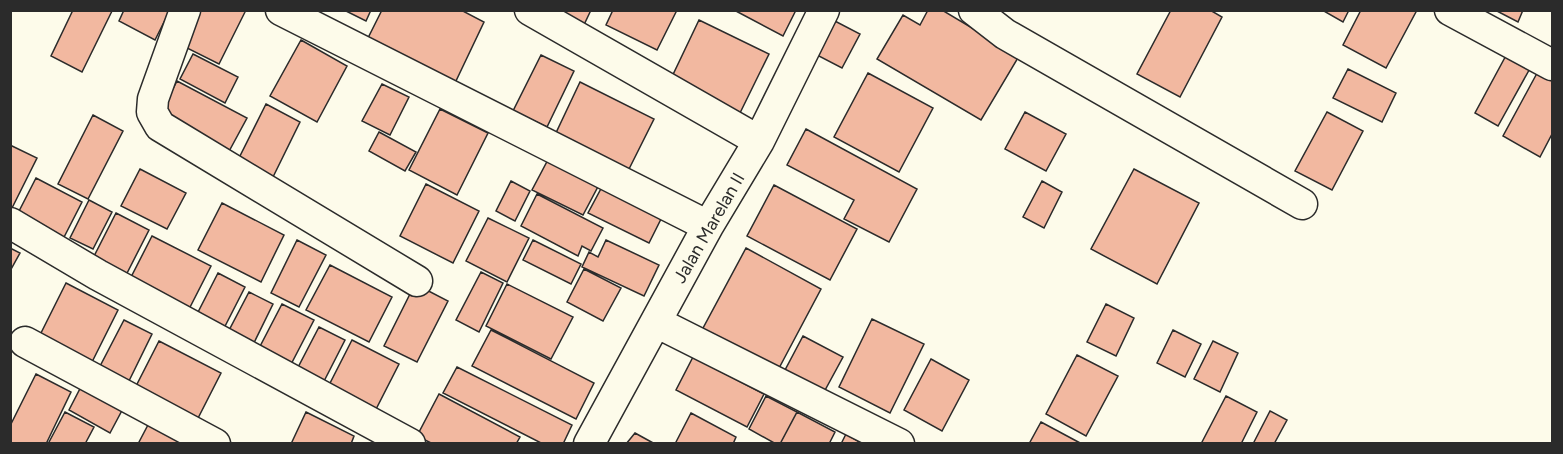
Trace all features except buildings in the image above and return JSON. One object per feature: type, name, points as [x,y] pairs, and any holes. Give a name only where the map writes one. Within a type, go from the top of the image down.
[{"type":"street","points":[[185,10],[153,99],[152,112],[160,126],[417,282]]},
{"type":"street","points":[[281,10],[708,226]]},
{"type":"street","points":[[530,10],[759,141]]},
{"type":"street","name":"Jalan Marelan II","points":[[589,444],[708,226],[759,141],[824,10]]},
{"type":"street","points":[[974,10],[1005,34],[1302,204]]},
{"type":"street","points":[[1450,10],[1552,65]]},
{"type":"street","points":[[10,223],[98,275],[410,444]]},
{"type":"street","points":[[656,322],[899,444]]},
{"type":"street","points":[[25,342],[215,444]]}]
